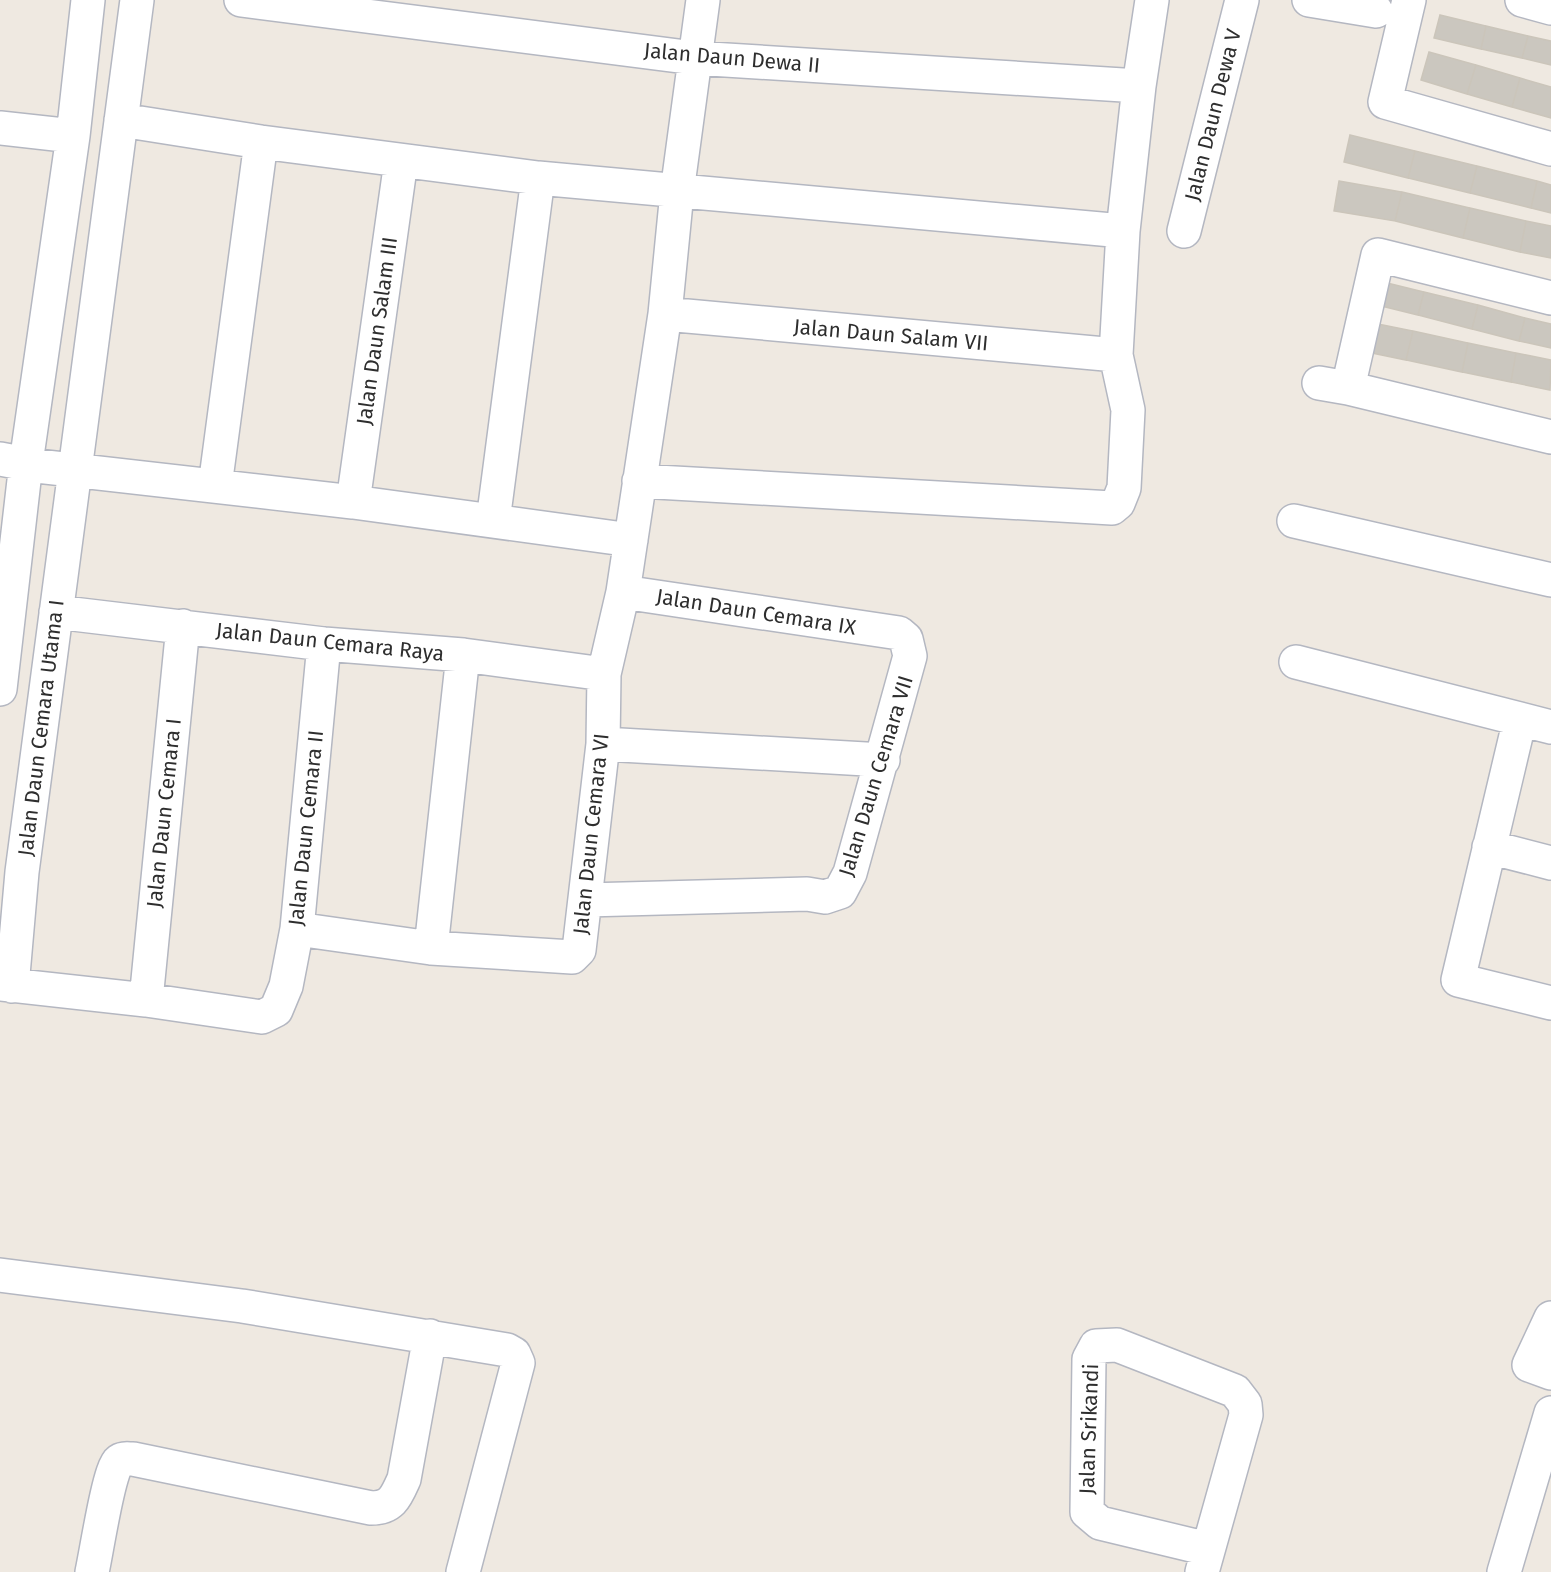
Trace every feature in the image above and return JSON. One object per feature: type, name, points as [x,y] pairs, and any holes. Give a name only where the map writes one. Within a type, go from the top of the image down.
[{"type":"street","points":[[40,466],[88,0]]},
{"type":"street","points":[[0,689],[5,609],[121,120],[137,0]]},
{"type":"street","name":"Jalan Daun Dewa II","points":[[241,0],[694,58],[1139,86]]},
{"type":"street","name":"Jalan Daun Cemara VI","points":[[431,948],[573,957],[579,950],[603,744],[604,674],[623,592],[665,314],[677,192],[703,0]]},
{"type":"street","points":[[639,481],[1112,508],[1118,503],[1124,488],[1128,411],[1116,355],[1123,231],[1139,86],[1152,0]]},
{"type":"street","name":"Jalan Daun Dewa V","points":[[1184,231],[1242,0]]},
{"type":"street","points":[[1309,0],[1376,10]]},
{"type":"street","points":[[1409,0],[1385,102],[1551,149]]},
{"type":"street","points":[[1522,0],[1551,8]]},
{"type":"street","points":[[121,120],[261,142],[538,178],[1123,231]]},
{"type":"street","points":[[0,128],[73,136]]},
{"type":"street","points":[[214,486],[261,142]]},
{"type":"street","name":"Jalan Daun Salam III","points":[[353,502],[401,160]]},
{"type":"street","points":[[493,521],[538,178]]},
{"type":"street","points":[[1551,298],[1378,255],[1333,386],[1551,437]]},
{"type":"street","name":"Jalan Daun Salam VII","points":[[665,314],[1116,355]]},
{"type":"street","points":[[40,466],[353,502],[631,540]]},
{"type":"street","name":"Jalan Daun Cemara Utama I","points":[[6,985],[56,612],[40,466]]},
{"type":"street","points":[[1294,521],[1551,580]]},
{"type":"street","name":"Jalan Daun Cemara IX","points":[[623,592],[889,632]]},
{"type":"street","name":"Jalan Daun Cemara Raya","points":[[56,612],[324,644],[463,655],[604,674]]},
{"type":"street","name":"Jalan Daun Cemara I","points":[[146,1000],[183,626]]},
{"type":"street","name":"Jalan Daun Cemara VII","points":[[586,900],[807,894],[825,897],[840,892],[850,873],[910,656],[906,639],[899,633],[889,632]]},
{"type":"street","name":"Jalan Daun Cemara II","points":[[146,1000],[262,1017],[276,1010],[286,986],[297,929],[324,644]]},
{"type":"street","points":[[297,929],[431,948],[463,655]]},
{"type":"street","points":[[1296,662],[1551,727]]},
{"type":"street","points":[[1520,719],[1458,980],[1551,1003]]},
{"type":"street","points":[[603,744],[882,760]]},
{"type":"street","points":[[1489,847],[1551,863]]},
{"type":"street","points":[[6,985],[146,1000]]},
{"type":"street","points":[[0,1275],[242,1306],[507,1350],[518,1363],[463,1572]]},
{"type":"street","points":[[1551,1318],[1529,1365],[1551,1373]]},
{"type":"street","points":[[92,1572],[110,1481],[117,1462],[121,1459],[133,1459],[371,1508],[383,1508],[395,1501],[405,1479],[430,1336]]},
{"type":"street","name":"Jalan Srikandi","points":[[1118,1345],[1235,1390],[1245,1404],[1246,1415],[1205,1560],[1100,1523],[1090,1515],[1086,1508],[1089,1359],[1096,1346],[1118,1345]]},
{"type":"street","points":[[1504,1572],[1551,1413]]},
{"type":"building","points":[[1440,15],[1486,26],[1481,49],[1434,38]]},
{"type":"building","points":[[1486,26],[1528,36],[1522,58],[1481,49]]},
{"type":"building","points":[[1528,36],[1551,41],[1551,65],[1522,58]]},
{"type":"building","points":[[1429,52],[1476,65],[1467,94],[1421,80]]},
{"type":"building","points":[[1476,65],[1520,78],[1512,107],[1467,94]]},
{"type":"building","points":[[1520,78],[1551,87],[1551,118],[1512,107]]},
{"type":"building","points":[[1350,135],[1415,151],[1408,178],[1344,162]]},
{"type":"building","points":[[1415,151],[1477,166],[1470,193],[1408,178]]},
{"type":"building","points":[[1477,166],[1537,181],[1531,208],[1470,193]]},
{"type":"building","points":[[1339,181],[1402,192],[1395,221],[1334,211]]},
{"type":"building","points":[[1537,181],[1551,185],[1551,213],[1531,208]]},
{"type":"building","points":[[1402,192],[1470,208],[1463,238],[1395,221]]},
{"type":"building","points":[[1470,208],[1526,221],[1520,252],[1463,238]]},
{"type":"building","points":[[1526,221],[1551,226],[1551,258],[1520,252]]},
{"type":"building","points":[[1375,280],[1424,292],[1418,315],[1369,303]]},
{"type":"building","points":[[1424,292],[1478,305],[1472,329],[1418,315]]},
{"type":"building","points":[[1478,305],[1525,318],[1519,341],[1472,329]]},
{"type":"building","points":[[1525,318],[1551,324],[1551,348],[1519,341]]},
{"type":"building","points":[[1363,321],[1413,331],[1406,360],[1357,350]]},
{"type":"building","points":[[1413,331],[1468,343],[1462,372],[1406,360]]},
{"type":"building","points":[[1468,343],[1516,353],[1511,382],[1462,372]]},
{"type":"building","points":[[1516,353],[1551,360],[1550,390],[1511,382]]}]
